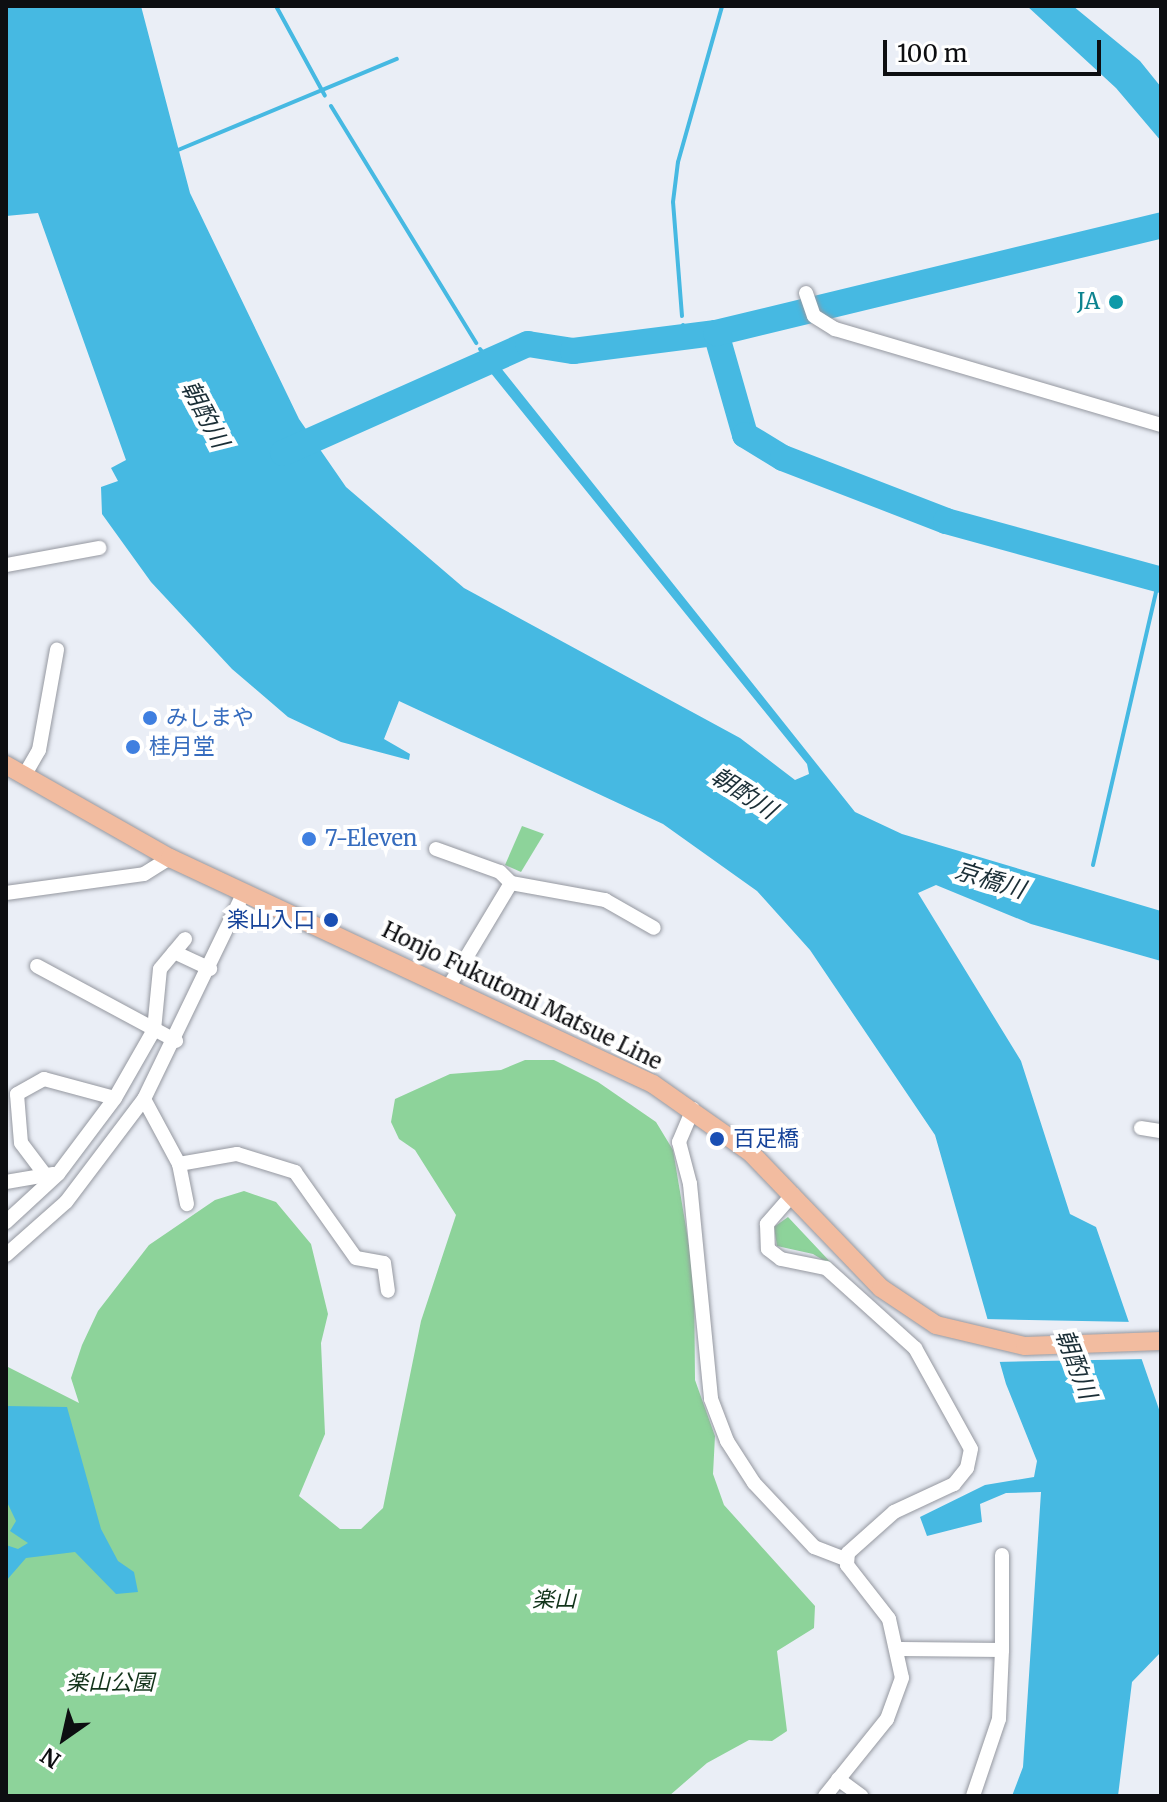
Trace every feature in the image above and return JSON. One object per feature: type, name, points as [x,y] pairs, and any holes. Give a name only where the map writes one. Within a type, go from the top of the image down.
[{"type":"main road","name":"Honjo Fukutomi Matsue Line","points":[[6,765],[170,858],[609,1061],[693,1109],[793,1194],[898,1301],[936,1325],[975,1339],[1042,1346],[1160,1341]]},
{"type":"street","points":[[806,293],[821,322],[1161,425]]},
{"type":"street","points":[[6,565],[99,548]]},
{"type":"street","points":[[24,776],[39,750],[57,650]]},
{"type":"street","points":[[436,849],[500,872],[511,883],[605,900],[654,928]]},
{"type":"street","points":[[6,893],[144,874],[170,858]]},
{"type":"street","points":[[449,986],[511,883]]},
{"type":"street","points":[[6,1255],[66,1202],[144,1099],[176,1041],[244,892]]},
{"type":"street","points":[[6,1222],[52,1175],[115,1098],[154,1030],[158,975],[185,939]]},
{"type":"street","points":[[174,952],[210,969]]},
{"type":"street","points":[[37,966],[176,1041]]},
{"type":"street","points":[[52,1175],[21,1143],[17,1094],[44,1079],[115,1098]]},
{"type":"street","points":[[144,1099],[179,1164],[187,1204]]},
{"type":"street","points":[[693,1109],[679,1142],[690,1184],[711,1399],[727,1441],[754,1483],[814,1547],[846,1559],[884,1610],[900,1649],[898,1699],[825,1796]]},
{"type":"street","points":[[1141,1128],[1161,1131]]},
{"type":"street","points":[[179,1164],[237,1154],[295,1172],[356,1258],[384,1263],[388,1291]]},
{"type":"street","points":[[6,1182],[52,1175]]},
{"type":"street","points":[[793,1194],[767,1224],[768,1249],[781,1259],[826,1268],[915,1348],[971,1449],[959,1480],[872,1528],[846,1559]]},
{"type":"street","points":[[973,1796],[999,1719],[1002,1555]]},
{"type":"street","points":[[900,1649],[1002,1650]]},
{"type":"street","points":[[838,1779],[861,1796]]},
{"type":"green space","points":[[522,826],[544,834],[521,872],[505,865]]},
{"type":"green space","name":"楽山","points":[[525,1060],[554,1060],[598,1082],[656,1122],[673,1150],[694,1275],[695,1380],[715,1436],[713,1474],[724,1505],[815,1606],[814,1628],[777,1651],[787,1731],[772,1741],[749,1740],[707,1763],[669,1796],[6,1796],[6,1366],[79,1403],[71,1378],[82,1345],[98,1311],[149,1245],[215,1200],[244,1191],[276,1202],[311,1244],[328,1314],[321,1343],[325,1434],[299,1496],[340,1529],[361,1529],[383,1508],[421,1321],[456,1215],[415,1150],[399,1139],[391,1122],[395,1099],[450,1074],[501,1070]]},
{"type":"green space","points":[[788,1217],[836,1268],[813,1254],[777,1246],[774,1227]]},
{"type":"water","points":[[6,6],[141,6],[190,193],[299,419],[346,487],[464,588],[740,738],[795,780],[809,774],[807,764],[486,367],[497,363],[855,812],[902,834],[1161,911],[1161,961],[1031,924],[936,885],[918,893],[1021,1061],[1070,1214],[1096,1227],[1161,1415],[1161,1652],[1132,1682],[1118,1796],[1012,1796],[1023,1767],[1041,1492],[1006,1493],[980,1504],[982,1522],[927,1536],[920,1517],[985,1485],[1034,1477],[1037,1461],[1006,1384],[935,1135],[810,950],[757,891],[663,824],[399,701],[384,739],[410,754],[409,760],[341,742],[288,717],[232,669],[151,582],[102,514],[101,487],[118,481],[111,468],[126,460],[38,213],[6,216]]},
{"type":"water","points":[[1027,6],[1073,6],[1140,61],[1161,87],[1161,141],[1116,88]]},
{"type":"water","points":[[6,1406],[67,1407],[101,1529],[118,1561],[134,1572],[138,1592],[116,1594],[75,1552],[26,1558],[6,1581],[6,1545],[18,1549],[28,1543],[10,1531],[16,1521],[6,1500]]},
{"type":"pier","points":[[983,1319],[1135,1322],[1147,1359],[995,1362]]},
{"type":"waterway","points":[[276,6],[325,96]]},
{"type":"waterway","points":[[682,316],[673,202],[678,162],[722,6]]},
{"type":"waterway","points":[[178,150],[397,59]]},
{"type":"waterway","points":[[331,106],[476,343]]},
{"type":"waterway","points":[[283,453],[528,344],[573,351],[716,333],[1161,225]]},
{"type":"waterway","points":[[683,325],[684,333]]},
{"type":"waterway","points":[[716,333],[745,435],[783,458],[946,521],[1161,580]]},
{"type":"waterway","points":[[480,349],[496,369]]},
{"type":"waterway","points":[[1093,865],[1159,580]]},
{"type":"place","name":"JA","points":[[1116,302]]},
{"type":"place","name":"みしまや","points":[[150,718]]},
{"type":"place","name":"桂月堂","points":[[133,747]]},
{"type":"place","name":"7-Eleven","points":[[309,839]]},
{"type":"place","name":"楽山入口","points":[[331,920]]},
{"type":"place","name":"百足橋","points":[[717,1139]]},
{"type":"water label","name":"朝酌川","points":[[205,414]]},
{"type":"water label","name":"朝酌川","points":[[744,793]]},
{"type":"water label","name":"京橋川","points":[[990,880]]},
{"type":"water label","name":"朝酌川","points":[[1076,1364]]},
{"type":"park label","name":"楽山公園","points":[[110,1683]]}]
